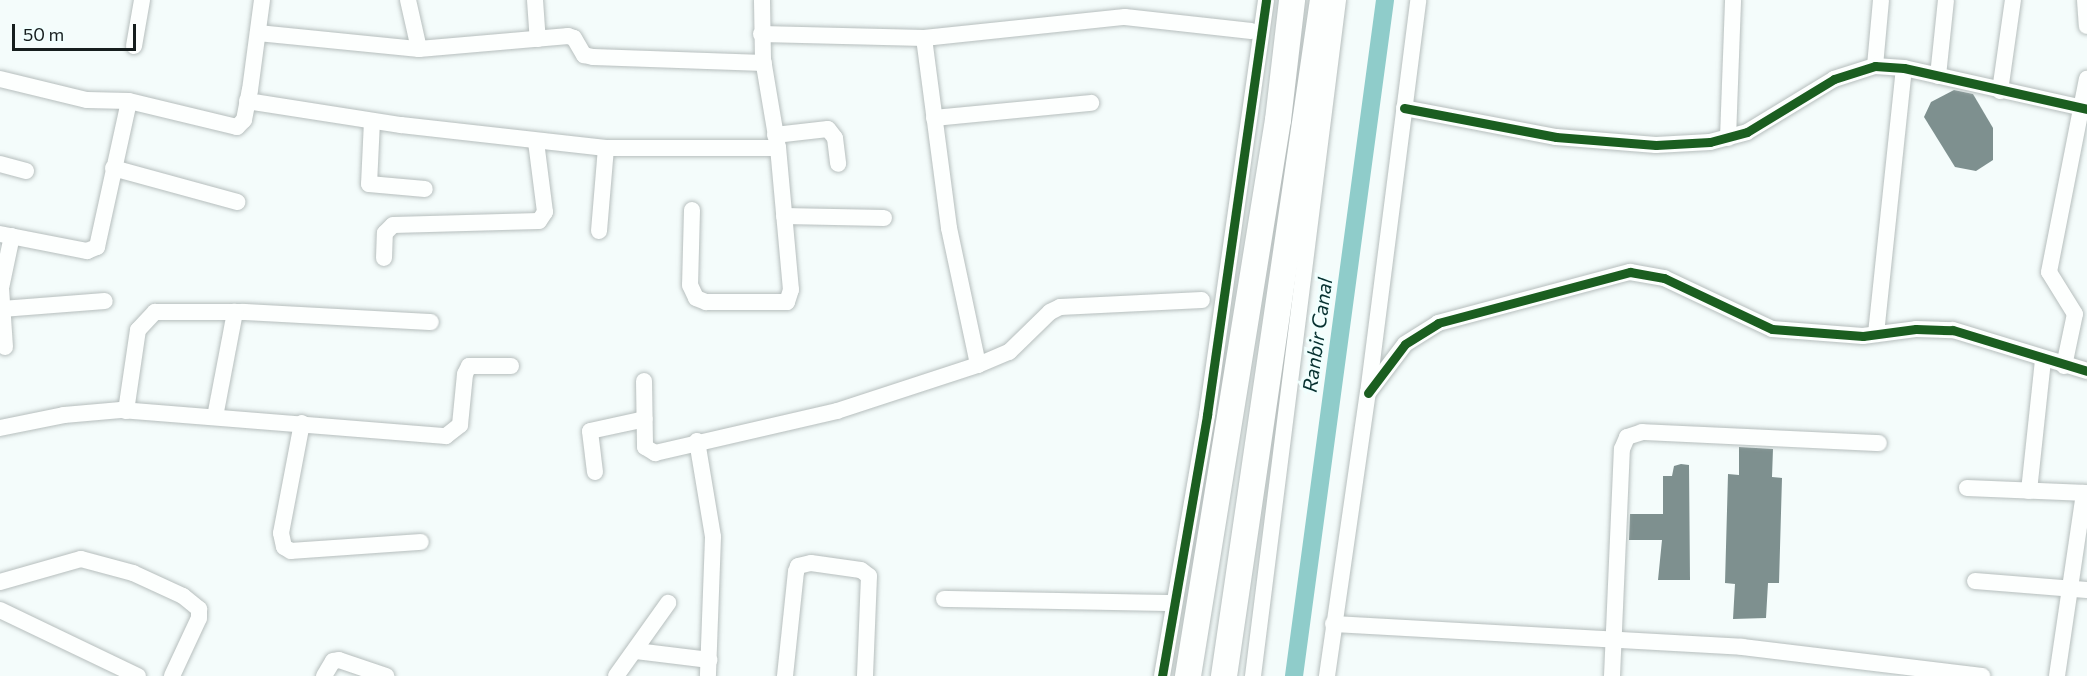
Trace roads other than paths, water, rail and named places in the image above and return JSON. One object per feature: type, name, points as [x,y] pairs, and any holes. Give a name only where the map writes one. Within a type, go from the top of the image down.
[{"type":"highway","points":[[1188,676],[1278,120],[1292,0]]},
{"type":"highway","points":[[1224,676],[1280,311],[1323,0]]},
{"type":"street","points":[[134,46],[142,0]]},
{"type":"street","points":[[0,79],[87,100],[129,101],[232,128],[244,120],[262,0]]},
{"type":"street","points":[[408,0],[419,49]]},
{"type":"street","points":[[535,0],[538,39]]},
{"type":"street","points":[[692,210],[690,285],[696,298],[706,302],[787,302],[791,290],[776,141],[761,34],[762,0]]},
{"type":"street","points":[[1162,676],[1207,415],[1266,0]]},
{"type":"street","points":[[1253,676],[1338,0]]},
{"type":"street","points":[[1327,676],[1368,393],[1418,0]]},
{"type":"street","points":[[1728,138],[1733,0]]},
{"type":"street","points":[[1875,66],[1881,0]]},
{"type":"street","points":[[1938,76],[1946,0]]},
{"type":"street","points":[[2000,91],[2013,0]]},
{"type":"street","points":[[2085,0],[2087,26]]},
{"type":"street","points":[[761,34],[924,38],[1125,17],[1251,31]]},
{"type":"street","points":[[258,33],[419,49],[572,37],[584,55],[593,57],[764,63]]},
{"type":"street","points":[[924,38],[949,228],[978,365]]},
{"type":"street","points":[[1404,108],[1576,139],[1656,145],[1728,138],[1765,122],[1834,79],[1875,66],[1904,68],[2084,109]]},
{"type":"street","points":[[1876,334],[1904,68]]},
{"type":"street","points":[[2064,366],[2075,314],[2049,272],[2084,109],[2087,79]]},
{"type":"street","points":[[5,347],[2,280],[6,235],[93,250],[99,243],[113,168],[129,101]]},
{"type":"street","points":[[247,101],[372,121],[536,142],[606,148],[776,141],[828,129],[834,138],[838,164]]},
{"type":"street","points":[[934,118],[1091,103]]},
{"type":"street","points":[[372,121],[369,184],[425,189]]},
{"type":"street","points":[[384,258],[385,233],[393,225],[539,221],[545,212],[536,142]]},
{"type":"street","points":[[599,231],[606,148]]},
{"type":"street","points":[[0,164],[26,171]]},
{"type":"street","points":[[113,168],[237,202]]},
{"type":"street","points":[[784,216],[884,218]]},
{"type":"street","points":[[1368,393],[1405,344],[1438,323],[1630,272],[1664,278],[1772,329],[1876,334],[1916,329],[1953,330],[2064,366],[2087,371]]},
{"type":"street","points":[[644,381],[648,451],[655,453],[697,441],[837,411],[978,365],[1009,352],[1050,312],[1060,307],[1202,300]]},
{"type":"street","points":[[2,309],[105,301]]},
{"type":"street","points":[[126,411],[138,330],[148,316],[162,311],[235,312],[431,322]]},
{"type":"street","points":[[215,417],[235,312]]},
{"type":"street","points":[[2030,491],[2043,359]]},
{"type":"street","points":[[0,428],[64,415],[126,411],[453,434],[460,425],[465,375],[469,366],[511,366]]},
{"type":"street","points":[[595,472],[590,431],[645,418]]},
{"type":"street","points":[[302,423],[281,533],[284,548],[291,551],[422,542]]},
{"type":"street","points":[[1612,676],[1622,449],[1627,437],[1642,432],[1879,443]]},
{"type":"street","points":[[636,651],[708,668],[713,537],[697,441]]},
{"type":"street","points":[[1967,489],[2085,493],[2057,676]]},
{"type":"street","points":[[0,582],[81,559],[133,573],[183,596],[199,609],[199,618],[172,676]]},
{"type":"street","points":[[785,676],[796,572],[803,563],[861,570],[869,576],[865,676]]},
{"type":"street","points":[[1975,581],[2087,591]]},
{"type":"street","points":[[944,598],[1173,603]]},
{"type":"street","points":[[616,676],[668,603]]},
{"type":"street","points":[[0,610],[138,676]]},
{"type":"street","points":[[1333,624],[1742,647],[1982,676]]},
{"type":"street","points":[[324,676],[333,662],[339,660],[386,676]]},
{"type":"waterway","name":"Ranbir Canal","points":[[1294,676],[1385,0]]}]
